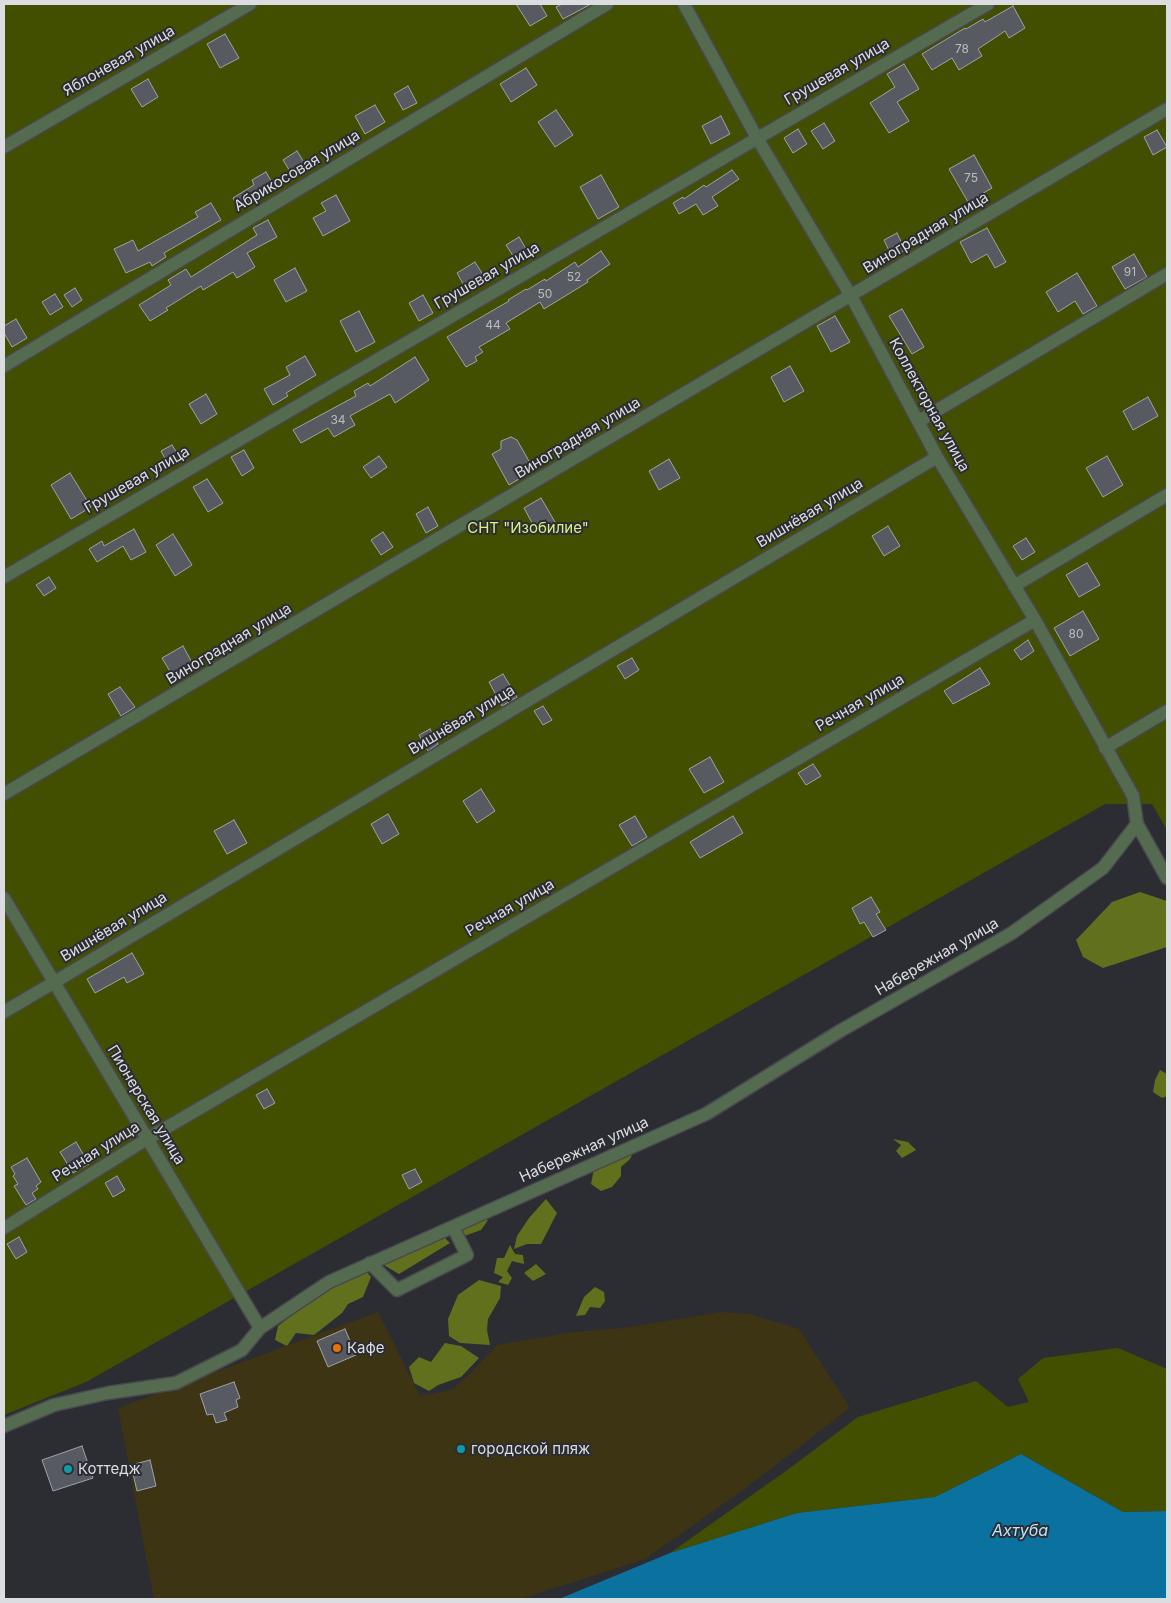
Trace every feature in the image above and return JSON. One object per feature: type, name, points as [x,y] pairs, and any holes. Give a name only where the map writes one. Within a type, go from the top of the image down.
[{"type":"street","name":"Яблоневая улица","points":[[4,147],[250,4]]},
{"type":"street","name":"Абрикосовая улица","points":[[4,366],[607,4]]},
{"type":"street","name":"Коллекторная улица","points":[[684,4],[757,138],[851,296],[937,457],[1035,620],[1133,796],[1137,824]]},
{"type":"street","name":"Грушевая улица","points":[[4,577],[988,4]]},
{"type":"street","name":"Виноградная улица","points":[[4,794],[1167,109]]},
{"type":"street","points":[[919,421],[1167,274]]},
{"type":"street","name":"Вишнёвая улица","points":[[4,1012],[937,457]]},
{"type":"street","points":[[1014,586],[1167,495]]},
{"type":"street","name":"Речная улица","points":[[4,1228],[148,1139],[1035,620]]},
{"type":"street","points":[[1105,748],[1167,711]]},
{"type":"street","points":[[1137,824],[1162,856],[1167,878]]},
{"type":"street","name":"Набережная улица","points":[[4,1426],[54,1405],[108,1393],[176,1383],[242,1350],[260,1328],[329,1282],[706,1114],[840,1031],[1012,933],[1103,868],[1137,824]]},
{"type":"street","name":"Пионерская улица","points":[[4,898],[260,1328]]},
{"type":"street","points":[[370,1264],[397,1290],[467,1256],[453,1227]]},
{"type":"green space","name":"СНТ \"Изобилие\"","points":[[4,4],[1167,4],[1167,830],[1152,804],[1105,804],[86,1382],[4,1415]]},
{"type":"green space","points":[[1140,892],[1167,901],[1167,947],[1103,968],[1083,957],[1076,940],[1112,902]]},
{"type":"green space","points":[[1160,1070],[1167,1074],[1167,1096],[1162,1098],[1153,1092],[1155,1080]]},
{"type":"green space","points":[[893,1139],[908,1142],[916,1150],[902,1158],[896,1151],[901,1145]]},
{"type":"green space","points":[[634,1151],[630,1159],[621,1167],[621,1176],[612,1187],[601,1191],[591,1184],[594,1169]]},
{"type":"green space","points":[[546,1199],[557,1213],[541,1244],[527,1244],[514,1249],[517,1236],[529,1218]]},
{"type":"green space","points":[[481,1217],[488,1220],[481,1230],[464,1236],[459,1228]]},
{"type":"green space","points":[[443,1236],[450,1243],[399,1274],[382,1264]]},
{"type":"green space","points":[[510,1245],[515,1254],[523,1255],[524,1264],[512,1261],[507,1271],[512,1278],[508,1285],[498,1282],[503,1277],[494,1273],[497,1258],[504,1258]]},
{"type":"green space","points":[[536,1264],[546,1274],[533,1281],[524,1273]]},
{"type":"green space","points":[[366,1271],[371,1277],[363,1297],[348,1304],[342,1313],[314,1335],[296,1333],[287,1346],[275,1340],[278,1326],[330,1286]]},
{"type":"green space","points":[[479,1280],[501,1286],[500,1298],[488,1319],[487,1330],[490,1345],[460,1343],[449,1336],[448,1319],[458,1295]]},
{"type":"green space","points":[[595,1287],[604,1292],[605,1301],[600,1308],[590,1307],[585,1315],[576,1316],[584,1297]]},
{"type":"green space","points":[[445,1343],[461,1346],[479,1358],[461,1377],[438,1385],[429,1391],[414,1383],[409,1367],[419,1357],[431,1362]]},
{"type":"green space","points":[[1118,1348],[1167,1369],[1167,1511],[1123,1512],[1021,1454],[935,1497],[797,1513],[670,1553],[786,1471],[858,1417],[976,1381],[1008,1407],[1029,1402],[1018,1379],[1043,1358]]},
{"type":"sand","name":"городской пляж","points":[[378,1312],[420,1396],[451,1390],[468,1376],[497,1345],[574,1332],[623,1328],[721,1312],[750,1314],[799,1329],[850,1408],[743,1490],[645,1559],[520,1599],[154,1599],[118,1408]]},
{"type":"water","name":"Ахтуба","points":[[1021,1454],[1123,1512],[1167,1511],[1167,1599],[559,1599],[670,1553],[797,1513],[935,1497]]},
{"type":"building","points":[[516,4],[540,4],[547,16],[530,26]]},
{"type":"building","points":[[562,4],[591,4],[563,19],[556,7]]},
{"type":"building","points":[[1013,6],[1025,28],[1009,38],[1005,31],[978,49],[982,56],[959,70],[952,58],[932,70],[922,54],[965,28],[983,19],[985,22]]},
{"type":"building","points":[[225,34],[239,58],[220,68],[207,44]]},
{"type":"building","points":[[904,64],[919,89],[897,102],[909,121],[889,133],[870,103],[895,87],[887,74]]},
{"type":"building","points":[[526,68],[537,85],[511,102],[500,84]]},
{"type":"building","points":[[148,79],[158,97],[142,107],[131,89]]},
{"type":"building","points":[[408,86],[417,103],[403,110],[394,94]]},
{"type":"building","points":[[375,105],[385,122],[365,134],[355,116]]},
{"type":"building","points":[[556,110],[573,135],[555,147],[538,122]]},
{"type":"building","points":[[721,116],[730,134],[711,144],[702,126]]},
{"type":"building","points":[[824,123],[835,141],[823,149],[811,131]]},
{"type":"building","points":[[798,129],[807,144],[793,153],[784,138]]},
{"type":"building","points":[[1157,130],[1167,147],[1153,155],[1144,137]]},
{"type":"building","points":[[297,151],[305,164],[291,173],[283,160]]},
{"type":"building","points":[[974,155],[992,188],[968,202],[949,169]]},
{"type":"building","points":[[732,170],[739,179],[712,197],[718,206],[703,215],[696,204],[679,214],[673,203],[683,197],[684,199],[704,185],[706,187]]},
{"type":"building","points":[[266,172],[274,186],[238,207],[233,198],[254,185],[252,180]]},
{"type":"building","points":[[601,175],[619,207],[598,219],[580,187]]},
{"type":"building","points":[[336,195],[350,221],[323,236],[313,218],[326,211],[321,203]]},
{"type":"building","points":[[211,203],[221,220],[164,253],[166,257],[152,266],[150,262],[126,273],[114,249],[133,240],[138,251],[198,217],[195,212]]},
{"type":"building","points":[[268,220],[277,237],[247,253],[255,267],[237,278],[233,272],[203,290],[201,286],[166,308],[168,310],[150,321],[139,305],[171,285],[168,280],[186,269],[191,277],[257,235],[253,228]]},
{"type":"building","points":[[987,228],[1006,262],[995,268],[987,254],[971,263],[960,242]]},
{"type":"building","points":[[897,233],[905,250],[892,257],[884,240]]},
{"type":"building","points":[[519,237],[529,254],[517,262],[506,245]]},
{"type":"building","points":[[601,251],[610,264],[587,280],[588,282],[544,309],[540,302],[506,323],[510,329],[479,347],[483,352],[475,357],[477,361],[466,367],[447,337],[526,289],[545,279],[546,281],[575,262],[578,267]]},
{"type":"building","points":[[1134,254],[1147,277],[1125,289],[1112,267]]},
{"type":"building","points":[[475,262],[485,278],[466,289],[457,273]]},
{"type":"building","points":[[295,268],[307,291],[286,302],[274,280]]},
{"type":"building","points":[[1077,273],[1097,306],[1083,314],[1075,301],[1058,312],[1046,292]]},
{"type":"building","points":[[75,288],[82,300],[72,307],[64,295]]},
{"type":"building","points":[[55,294],[63,307],[50,315],[42,302]]},
{"type":"building","points":[[423,295],[433,313],[419,321],[409,303]]},
{"type":"building","points":[[902,309],[924,347],[912,354],[889,316]]},
{"type":"building","points":[[359,311],[375,342],[356,352],[340,321]]},
{"type":"building","points":[[835,316],[850,342],[831,352],[817,326]]},
{"type":"building","points":[[16,319],[27,338],[12,347],[4,333],[4,326]]},
{"type":"building","points":[[305,356],[316,375],[286,393],[288,396],[273,405],[264,389],[290,375],[286,367]]},
{"type":"building","points":[[415,357],[429,380],[395,403],[390,394],[350,416],[355,425],[334,437],[328,428],[301,443],[293,430],[356,396],[354,391],[368,383],[370,386]]},
{"type":"building","points":[[790,366],[804,391],[784,402],[771,377]]},
{"type":"building","points":[[206,394],[217,414],[201,424],[189,404]]},
{"type":"building","points":[[1148,397],[1158,416],[1133,430],[1123,411]]},
{"type":"building","points":[[511,437],[517,440],[534,470],[509,485],[492,454],[501,449],[501,441]]},
{"type":"building","points":[[172,445],[180,458],[168,464],[161,451]]},
{"type":"building","points":[[244,450],[254,468],[242,476],[231,457]]},
{"type":"building","points":[[379,456],[387,467],[371,478],[363,467]]},
{"type":"building","points":[[1107,456],[1123,485],[1103,497],[1086,468]]},
{"type":"building","points":[[669,459],[680,478],[659,490],[649,471]]},
{"type":"building","points":[[70,473],[91,507],[71,519],[51,485]]},
{"type":"building","points":[[207,479],[223,503],[208,512],[193,487]]},
{"type":"building","points":[[541,498],[555,522],[537,532],[524,508]]},
{"type":"building","points":[[428,507],[438,526],[426,533],[416,514]]},
{"type":"building","points":[[888,526],[900,546],[884,556],[872,536]]},
{"type":"building","points":[[134,529],[146,552],[131,560],[123,546],[97,562],[89,549],[102,541],[104,546]]},
{"type":"building","points":[[383,532],[393,547],[381,555],[371,540]]},
{"type":"building","points":[[173,534],[192,565],[175,576],[156,545]]},
{"type":"building","points":[[1026,538],[1035,552],[1022,560],[1013,546]]},
{"type":"building","points":[[1087,563],[1100,585],[1079,597],[1066,575]]},
{"type":"building","points":[[49,577],[56,588],[44,596],[36,585]]},
{"type":"building","points":[[1083,611],[1099,639],[1070,656],[1054,628]]},
{"type":"building","points":[[1028,640],[1034,651],[1021,660],[1014,650]]},
{"type":"building","points":[[183,646],[195,668],[175,680],[162,658]]},
{"type":"building","points":[[632,658],[639,670],[625,679],[617,666]]},
{"type":"building","points":[[980,668],[990,684],[953,704],[944,691]]},
{"type":"building","points":[[503,674],[517,697],[502,706],[489,682]]},
{"type":"building","points":[[120,687],[135,707],[121,716],[108,694]]},
{"type":"building","points":[[543,706],[552,720],[543,725],[534,711]]},
{"type":"building","points":[[430,729],[438,744],[428,751],[419,735]]},
{"type":"building","points":[[710,757],[724,782],[704,793],[689,769]]},
{"type":"building","points":[[813,764],[821,776],[806,785],[798,773]]},
{"type":"building","points":[[481,789],[495,811],[477,823],[463,801]]},
{"type":"building","points":[[388,814],[399,834],[382,844],[371,824]]},
{"type":"building","points":[[635,816],[647,837],[632,846],[619,825]]},
{"type":"building","points":[[733,816],[743,833],[700,858],[690,842]]},
{"type":"building","points":[[234,820],[247,843],[227,854],[214,831]]},
{"type":"building","points":[[871,897],[880,912],[876,914],[886,930],[873,937],[864,922],[860,924],[852,908]]},
{"type":"building","points":[[132,953],[144,974],[127,983],[124,977],[95,993],[87,979]]},
{"type":"building","points":[[267,1089],[275,1103],[264,1109],[256,1095]]},
{"type":"building","points":[[76,1142],[89,1164],[73,1173],[60,1152]]},
{"type":"building","points":[[27,1158],[41,1182],[36,1186],[38,1189],[32,1193],[36,1199],[26,1205],[14,1186],[18,1184],[13,1176],[15,1174],[11,1167]]},
{"type":"building","points":[[415,1169],[422,1182],[409,1189],[402,1175]]},
{"type":"building","points":[[117,1176],[125,1190],[113,1197],[105,1183]]},
{"type":"building","points":[[19,1237],[27,1252],[16,1259],[7,1244]]},
{"type":"building","name":"Кафе","points":[[345,1329],[356,1355],[328,1367],[317,1341]]},
{"type":"building","points":[[234,1382],[240,1398],[236,1400],[238,1407],[224,1413],[227,1420],[216,1423],[213,1414],[207,1415],[200,1394]]},
{"type":"building","name":"Коттедж","points":[[82,1446],[93,1478],[53,1491],[42,1460]]},
{"type":"building","points":[[150,1460],[156,1486],[137,1491],[131,1465]]},
{"type":"place","name":"Кафе","points":[[337,1348]]},
{"type":"place","name":"городской пляж","points":[[461,1449]]},
{"type":"place","name":"Коттедж","points":[[68,1469]]}]
